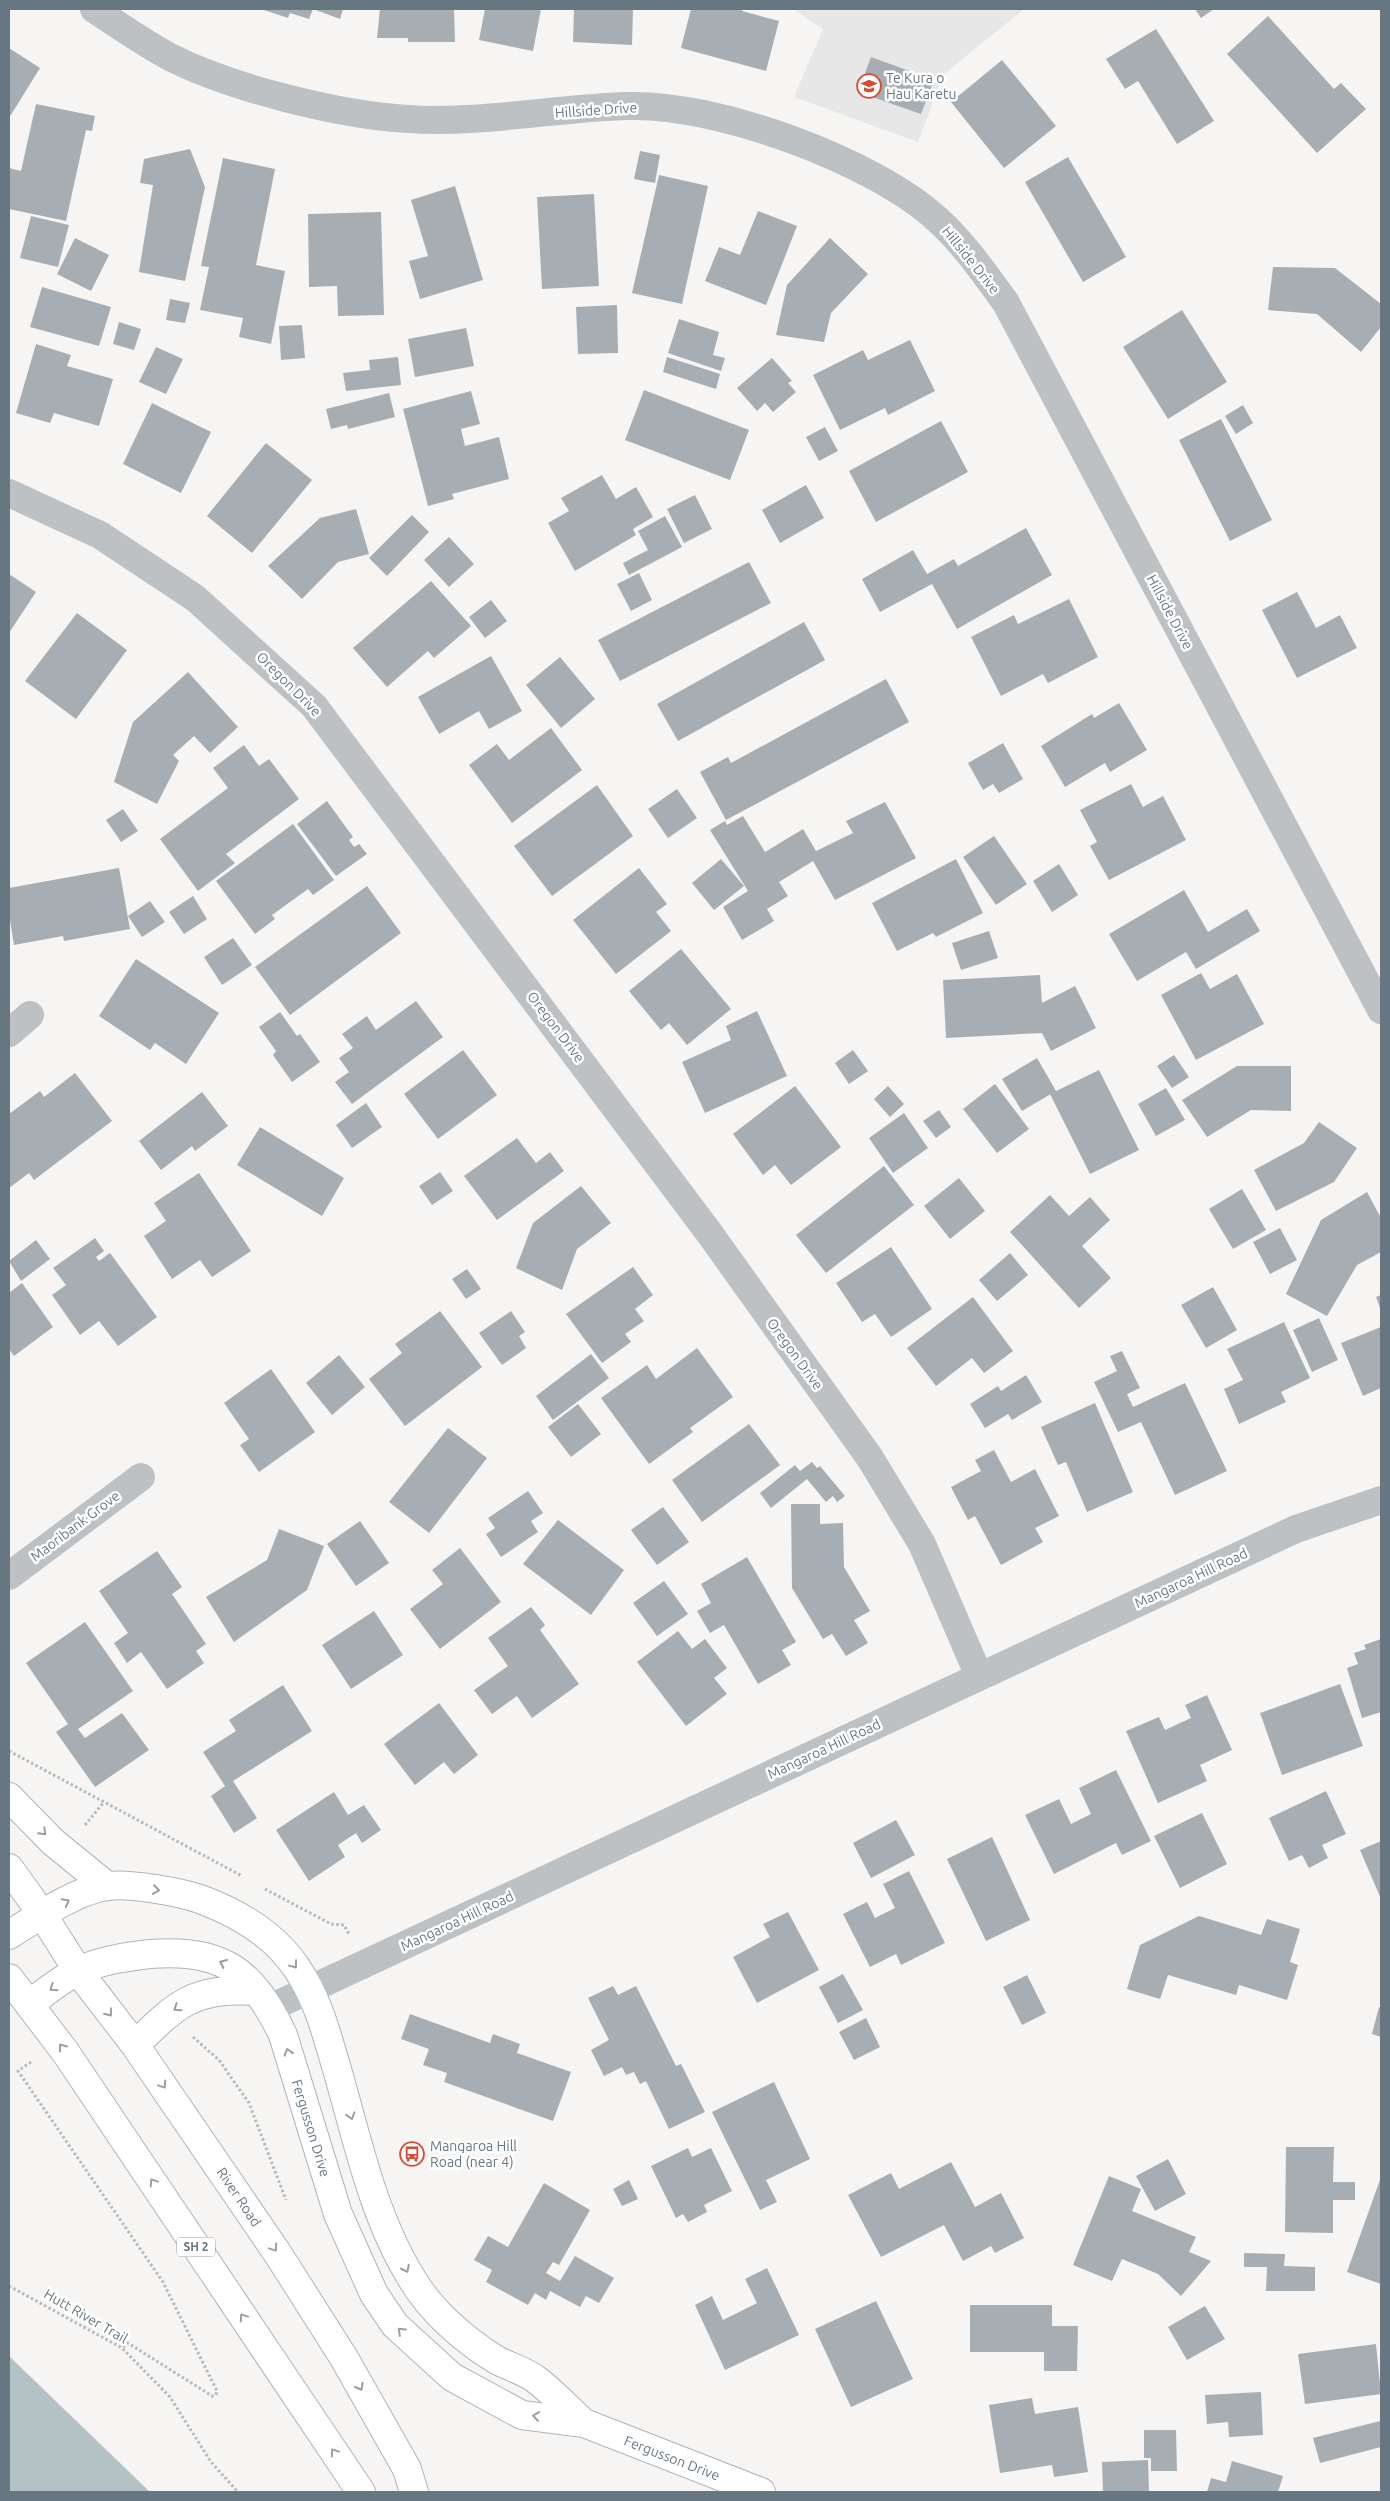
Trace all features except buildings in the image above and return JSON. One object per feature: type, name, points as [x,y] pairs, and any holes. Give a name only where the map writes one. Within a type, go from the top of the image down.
[{"type":"main road","points":[[9,1798],[53,1842],[107,1886]]},
{"type":"main road","points":[[9,1868],[42,1914]]},
{"type":"main road","name":"Fergusson Drive","points":[[9,1935],[71,1898],[107,1886],[187,1894],[219,1906],[251,1922],[272,1939],[290,1959],[311,1991],[323,2022],[376,2202],[412,2280],[436,2311],[465,2337],[495,2359],[534,2378],[584,2423]]},
{"type":"main road","name":"River Road","points":[[42,1914],[78,1971],[135,2045],[278,2254],[344,2358],[408,2469],[414,2492]]},
{"type":"main road","name":"Fergusson Drive","points":[[29,2004],[78,1971],[111,1958],[155,1954],[198,1954],[228,1964],[243,1976],[263,2000],[283,2035],[338,2214],[374,2294],[395,2325],[452,2377],[483,2396],[522,2414],[584,2423],[761,2492]]},
{"type":"main road","name":"SH 2","points":[[9,1978],[66,2053],[361,2492]]},
{"type":"main road","points":[[135,2045],[170,2012],[195,1996],[224,1989],[263,2000]]},
{"type":"street","name":"Hillside Drive","points":[[94,9],[171,57],[263,91],[310,103],[356,113],[406,119],[458,120],[628,106],[667,107],[747,126],[813,148],[868,173],[913,200],[939,221],[968,252],[1006,303],[1381,1010]]},
{"type":"street","name":"Oregon Drive","points":[[9,493],[100,535],[194,598],[314,706],[704,1226],[870,1458],[922,1544],[979,1676]]},
{"type":"street","points":[[9,1033],[30,1015]]},
{"type":"street","name":"Maoribank Grove","points":[[9,1576],[141,1477]]},
{"type":"street","name":"Mangaroa Hill Road","points":[[263,2000],[311,1991],[979,1676],[1296,1529],[1381,1500]]},
{"type":"path","points":[[9,1751],[243,1877]]},
{"type":"path","points":[[261,1887],[331,1924],[344,1925],[363,1966]]},
{"type":"path","points":[[18,2071],[163,2282],[217,2390],[216,2396],[212,2396],[128,2343],[122,2348]]},
{"type":"path","name":"Hutt River Trail","points":[[9,2286],[122,2348],[170,2397],[211,2462],[238,2492]]},
{"type":"shaded area","name":"Te Kura o Hau Karetu","points":[[793,9],[1024,9],[943,75],[918,142],[794,97],[823,29]]},
{"type":"shaded area","points":[[9,2356],[150,2492],[9,2492]]},
{"type":"place","name":"Te Kura o Hau Karetu","points":[[869,86]]},
{"type":"place","name":"Mangaroa Hill Road (near 4)","points":[[412,2154]]}]
